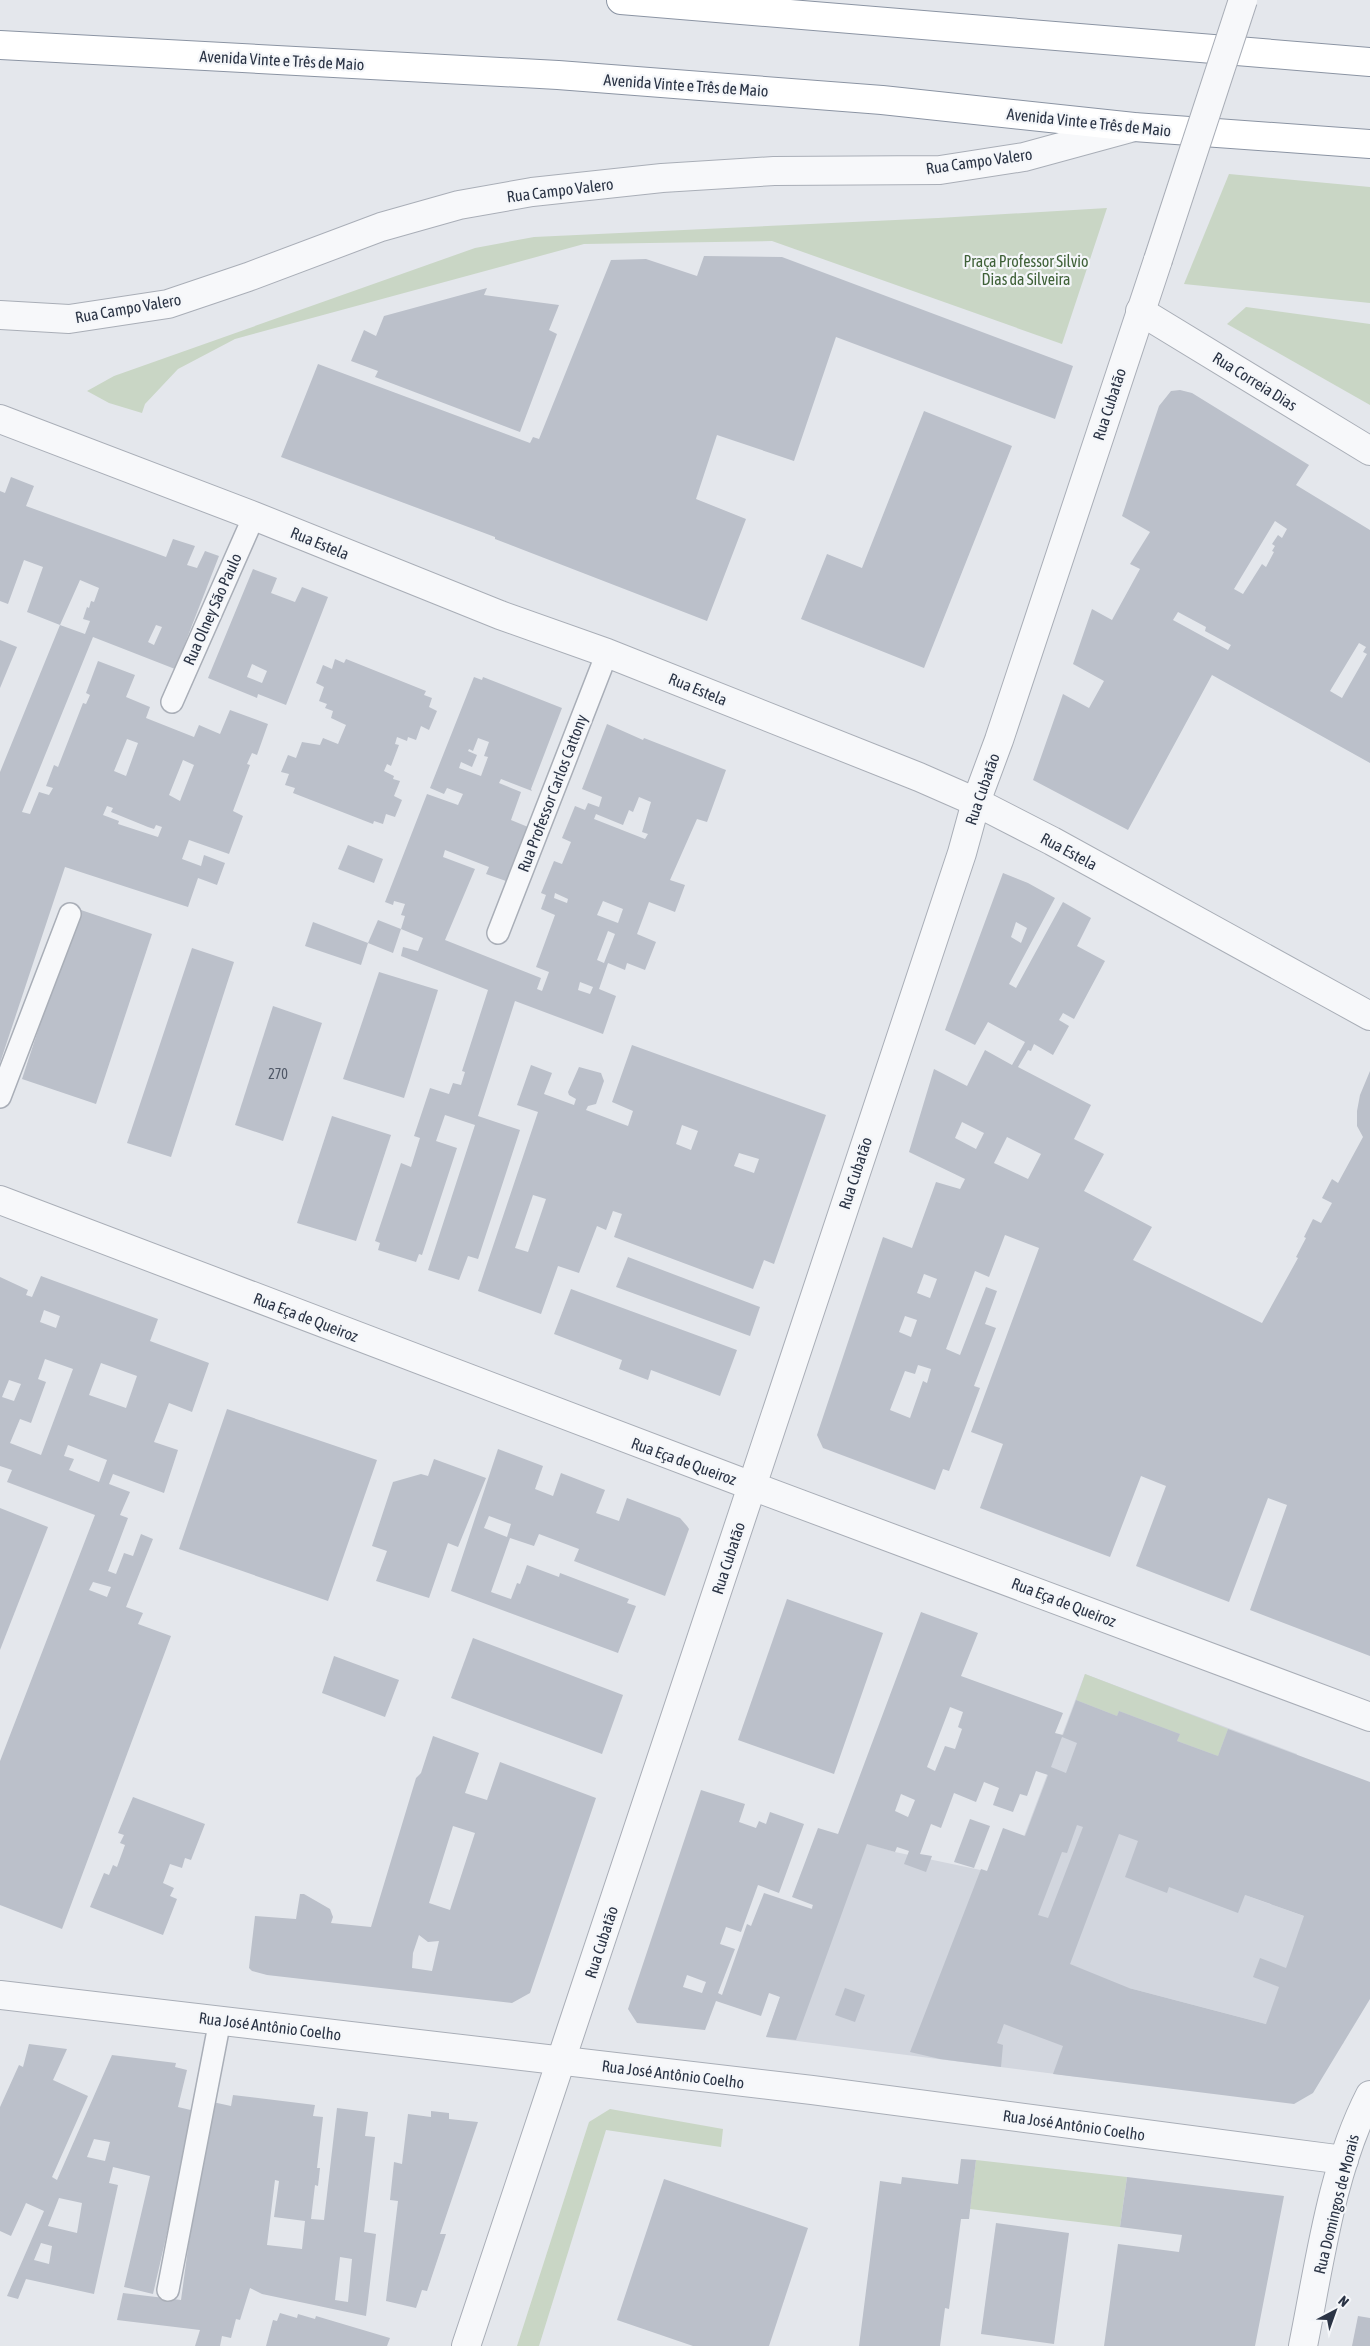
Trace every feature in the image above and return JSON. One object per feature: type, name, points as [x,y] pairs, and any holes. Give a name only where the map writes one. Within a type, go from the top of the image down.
[{"type":"highway","points":[[621,0],[678,2],[1370,62]]},
{"type":"highway","name":"Avenida Vinte e Três de Maio","points":[[0,45],[558,75],[882,100],[1134,127],[1370,144]]},
{"type":"street","name":"Rua Cubatão","points":[[466,2346],[563,2060],[962,853],[976,802],[999,740],[1243,0]]},
{"type":"street","name":"Rua Campo Valero","points":[[0,316],[69,319],[168,304],[248,277],[381,227],[459,205],[532,192],[662,178],[774,171],[940,170],[1024,157],[1134,127]]},
{"type":"street","name":"Rua Correia Dias","points":[[1140,311],[1370,451]]},
{"type":"street","name":"Rua Estela","points":[[0,419],[254,516],[500,615],[607,653],[919,777],[976,802],[1052,841],[1370,1016]]},
{"type":"street","name":"Rua Eça de Queiroz","points":[[0,1200],[752,1486],[1370,1717]]},
{"type":"street","name":"Rua José Antônio Coelho","points":[[0,1995],[563,2060],[1344,2160]]},
{"type":"street","name":"Rua Domingos de Morais","points":[[1303,2346],[1324,2239],[1344,2160],[1359,2117],[1370,2095]]},
{"type":"lane","name":"Rua Olney São Paulo","points":[[172,702],[254,516]]},
{"type":"lane","name":"Rua Professor Carlos Cattony","points":[[498,933],[607,653]]},
{"type":"lane","points":[[0,1097],[70,914]]},
{"type":"lane","points":[[168,2290],[220,2020]]},
{"type":"shaded area","points":[[1085,1674],[1297,1754],[1245,1895],[1370,1940],[1343,2044],[1129,1988],[1079,2077],[766,2037],[838,1834],[895,1852],[1009,1876]]},
{"type":"green space","points":[[1229,174],[1370,187],[1370,303],[1184,284]]},
{"type":"green space","name":"Praça Professor Silvio Dias da Silveira","points":[[1107,208],[1062,344],[772,241],[584,244],[235,339],[178,369],[145,404],[142,413],[109,403],[87,391],[114,376],[475,248],[534,237]]},
{"type":"green space","points":[[1246,307],[1370,324],[1370,405],[1227,324]]},
{"type":"green space","points":[[1085,1674],[1228,1729],[1218,1756],[1177,1741],[1180,1734],[1119,1711],[1117,1716],[1076,1700]]},
{"type":"green space","points":[[610,2109],[723,2129],[721,2147],[606,2130],[539,2346],[517,2346],[589,2122]]},
{"type":"green space","points":[[976,2160],[1127,2177],[1120,2227],[970,2209]]},
{"type":"building","points":[[704,256],[782,257],[1073,366],[1055,419],[836,337],[794,461],[717,435],[696,499],[746,519],[707,621],[495,539],[495,537],[281,457],[318,364],[530,443],[533,437],[539,439],[611,260],[646,259],[697,276]]},
{"type":"building","points":[[487,288],[484,295],[559,305],[549,330],[557,334],[520,432],[375,377],[378,371],[351,361],[364,330],[376,336],[384,316]]},
{"type":"building","points":[[1180,390],[1192,393],[1309,465],[1296,485],[1370,530],[1370,763],[1212,675],[1128,830],[1033,780],[1063,694],[1089,708],[1104,681],[1073,664],[1092,609],[1112,620],[1140,569],[1130,564],[1150,532],[1122,516],[1159,406],[1171,391]],"holes":[[[1275,521],[1287,529],[1282,538],[1278,535],[1272,544],[1275,546],[1272,551],[1274,552],[1266,567],[1262,564],[1243,594],[1234,589]],[[1178,612],[1206,627],[1205,631],[1231,645],[1228,650],[1173,620]],[[1359,643],[1366,647],[1363,652],[1367,654],[1342,698],[1330,691]]]},
{"type":"building","points":[[924,411],[1012,446],[924,668],[801,619],[827,554],[862,568]]},
{"type":"building","points":[[11,477],[34,486],[26,506],[166,557],[173,539],[195,546],[187,565],[197,568],[205,551],[219,556],[175,669],[93,637],[22,812],[30,814],[39,792],[49,795],[53,788],[46,786],[54,765],[58,767],[83,703],[86,704],[90,695],[86,693],[98,661],[135,675],[126,697],[150,707],[146,718],[194,737],[199,725],[220,734],[230,710],[268,724],[257,755],[252,753],[247,764],[250,765],[233,811],[243,816],[229,854],[189,840],[182,859],[201,866],[204,855],[225,863],[217,885],[198,878],[188,907],[65,867],[0,1063],[0,772],[60,625],[27,612],[43,567],[24,560],[8,604],[0,601],[0,491],[5,493]],"holes":[[[80,580],[99,588],[94,602],[91,601],[89,608],[87,607],[83,619],[90,621],[85,634],[60,625]],[[156,625],[162,627],[154,645],[148,642]],[[127,739],[138,743],[126,776],[114,771]],[[183,760],[194,765],[180,801],[169,795]],[[107,806],[113,808],[111,812],[148,827],[154,829],[156,825],[162,827],[158,837],[118,824],[119,821],[103,815]]]},
{"type":"building","points":[[253,569],[277,578],[271,593],[295,602],[302,587],[328,597],[286,705],[258,694],[257,698],[208,678]],"holes":[[[252,664],[267,671],[262,683],[247,677]]]},
{"type":"building","points":[[0,640],[17,647],[0,688]]},
{"type":"building","points":[[335,659],[344,663],[346,659],[426,691],[424,695],[432,698],[429,707],[437,711],[429,730],[421,726],[416,740],[408,737],[407,741],[397,737],[395,744],[399,745],[391,766],[387,764],[384,771],[394,776],[393,779],[400,781],[394,796],[402,800],[395,817],[386,814],[383,824],[374,821],[373,824],[293,793],[295,788],[285,785],[289,774],[281,772],[288,755],[296,758],[302,742],[320,745],[323,738],[338,744],[346,725],[331,718],[333,711],[325,708],[327,704],[319,701],[324,687],[316,683],[323,665],[332,669]]},
{"type":"building","points":[[474,677],[482,680],[483,677],[562,708],[531,789],[532,791],[501,779],[499,783],[521,792],[511,820],[528,827],[506,881],[486,874],[489,867],[445,850],[443,857],[475,869],[445,940],[541,978],[537,989],[542,991],[549,972],[536,967],[555,915],[541,909],[546,895],[541,893],[554,861],[562,864],[571,842],[562,838],[575,806],[585,810],[588,803],[599,807],[602,797],[582,789],[607,724],[643,740],[644,738],[726,770],[707,822],[697,819],[670,880],[685,885],[675,912],[649,902],[637,934],[656,942],[645,970],[627,963],[625,970],[608,963],[599,989],[616,996],[603,1034],[515,1001],[478,1116],[520,1130],[478,1259],[468,1256],[459,1280],[428,1270],[475,1125],[445,1115],[436,1141],[457,1148],[422,1255],[419,1254],[416,1262],[378,1250],[380,1243],[375,1241],[401,1163],[411,1167],[420,1138],[414,1136],[430,1088],[449,1094],[453,1083],[461,1085],[465,1072],[462,1071],[488,990],[401,956],[403,947],[418,951],[423,938],[401,929],[405,916],[401,915],[405,904],[394,901],[393,905],[385,902],[427,794],[458,805],[463,794],[447,788],[444,794],[430,788]],"holes":[[[478,738],[489,742],[484,756],[488,757],[481,776],[459,768],[461,762],[472,767],[477,755],[468,751],[469,749],[473,751]],[[639,797],[651,802],[642,832],[648,834],[645,839],[594,819],[596,814],[623,825],[629,810],[633,812]],[[555,893],[568,899],[567,903],[554,898]],[[603,901],[623,909],[618,923],[597,915]],[[608,931],[615,934],[604,963],[597,960]],[[580,982],[593,987],[590,994],[578,990]]]},
{"type":"building","points":[[348,845],[383,859],[374,883],[338,869]]},
{"type":"building","points":[[1003,873],[1028,883],[1055,898],[1009,984],[1016,988],[1063,902],[1091,918],[1077,946],[1105,961],[1074,1019],[1063,1013],[1059,1020],[1069,1026],[1053,1055],[1034,1044],[1031,1051],[1028,1050],[1018,1067],[1091,1105],[1074,1139],[1104,1154],[1084,1191],[1152,1227],[1133,1260],[1262,1323],[1298,1258],[1296,1257],[1313,1219],[1321,1223],[1332,1203],[1322,1198],[1332,1179],[1338,1183],[1363,1137],[1357,1126],[1357,1111],[1360,1095],[1370,1071],[1370,1656],[1250,1610],[1287,1505],[1268,1498],[1229,1602],[1136,1566],[1166,1486],[1141,1476],[1110,1557],[980,1508],[1003,1444],[971,1432],[1039,1248],[1005,1235],[989,1277],[975,1271],[946,1349],[960,1355],[986,1287],[997,1291],[985,1324],[996,1328],[974,1386],[980,1388],[949,1471],[943,1469],[935,1490],[823,1448],[817,1435],[883,1237],[912,1248],[936,1182],[960,1189],[965,1179],[909,1152],[934,1069],[967,1086],[985,1050],[1012,1065],[1025,1042],[988,1022],[975,1045],[945,1030]],"holes":[[[1016,922],[1027,928],[1021,943],[1011,937]],[[962,1122],[984,1133],[976,1149],[955,1138]],[[1007,1137],[1041,1154],[1028,1179],[994,1163]],[[924,1274],[937,1279],[930,1298],[917,1293]],[[905,1316],[917,1320],[911,1337],[899,1332]],[[918,1365],[931,1369],[927,1383],[923,1381],[910,1418],[890,1410],[905,1371],[915,1374]]]},
{"type":"building","points":[[78,909],[152,934],[96,1104],[22,1079]]},
{"type":"building","points":[[378,920],[401,929],[393,953],[368,943]]},
{"type":"building","points":[[313,922],[368,943],[361,965],[305,946]]},
{"type":"building","points":[[192,948],[234,962],[171,1157],[127,1143]]},
{"type":"building","points":[[379,972],[438,990],[404,1098],[343,1079]]},
{"type":"building","points":[[273,1006],[322,1023],[283,1141],[235,1125]]},
{"type":"building","points":[[632,1045],[826,1115],[774,1264],[764,1260],[753,1289],[614,1237],[622,1214],[613,1211],[606,1230],[597,1226],[579,1273],[558,1266],[541,1314],[478,1291],[538,1112],[517,1105],[531,1065],[552,1073],[544,1094],[574,1105],[576,1099],[569,1095],[568,1092],[579,1067],[601,1073],[604,1081],[596,1104],[588,1106],[586,1110],[628,1126],[633,1111],[612,1102]],"holes":[[[682,1125],[698,1131],[691,1150],[676,1144]],[[739,1153],[759,1159],[754,1173],[734,1166]],[[533,1195],[546,1199],[528,1252],[515,1248]]]},
{"type":"building","points":[[332,1116],[391,1135],[356,1241],[297,1223]]},
{"type":"building","points":[[628,1257],[760,1307],[750,1336],[616,1287]]},
{"type":"building","points":[[41,1276],[158,1319],[150,1341],[209,1363],[192,1412],[169,1403],[154,1442],[178,1450],[164,1493],[113,1474],[109,1484],[130,1492],[120,1515],[128,1518],[108,1571],[116,1574],[124,1553],[133,1556],[141,1534],[153,1539],[126,1607],[143,1613],[138,1624],[171,1636],[62,1929],[0,1905],[0,1761],[95,1515],[7,1482],[12,1470],[0,1466],[0,1277],[28,1290],[26,1295],[32,1297]],"holes":[[[44,1310],[60,1316],[56,1328],[40,1322]],[[45,1359],[73,1369],[41,1455],[10,1443],[20,1419],[31,1423],[46,1382],[38,1379]],[[101,1363],[137,1376],[126,1408],[89,1395]],[[9,1380],[21,1384],[14,1401],[2,1397]],[[68,1445],[107,1460],[99,1482],[69,1470],[74,1459],[64,1456]],[[93,1582],[111,1587],[107,1597],[89,1590]]]},
{"type":"building","points":[[571,1289],[737,1350],[720,1396],[651,1370],[648,1380],[619,1369],[622,1360],[554,1334]]},
{"type":"building","points":[[227,1409],[377,1460],[328,1601],[179,1549]]},
{"type":"building","points":[[498,1449],[543,1466],[535,1489],[553,1496],[561,1473],[605,1490],[596,1513],[619,1521],[627,1498],[680,1518],[689,1529],[665,1596],[574,1561],[579,1549],[539,1534],[534,1546],[510,1538],[491,1592],[511,1599],[517,1583],[520,1584],[527,1565],[559,1577],[560,1573],[629,1599],[627,1603],[636,1606],[618,1653],[451,1591]],"holes":[[[489,1516],[511,1524],[507,1537],[484,1528]]]},
{"type":"building","points":[[434,1459],[486,1478],[458,1547],[448,1543],[429,1598],[376,1581],[387,1551],[372,1546],[393,1482],[421,1474],[428,1476]]},
{"type":"building","points":[[0,1508],[48,1527],[0,1650]]},
{"type":"building","points":[[787,1599],[883,1633],[834,1774],[738,1740]]},
{"type":"building","points":[[921,1612],[978,1633],[961,1676],[1063,1713],[1055,1733],[1063,1735],[1076,1700],[1117,1716],[1119,1711],[1180,1734],[1177,1741],[1218,1756],[1228,1729],[1370,1782],[1370,1999],[1313,2093],[1294,2104],[1053,2074],[1063,2046],[1004,2024],[997,2043],[1003,2045],[1001,2067],[940,2059],[910,2052],[981,1869],[987,1871],[1003,1828],[1025,1836],[1048,1775],[1036,1771],[1027,1796],[1020,1794],[1013,1812],[993,1805],[999,1788],[984,1782],[976,1802],[954,1793],[941,1828],[931,1824],[920,1854],[932,1856],[926,1872],[904,1864],[909,1851],[897,1847],[895,1852],[867,1844],[796,2040],[766,2037],[780,1997],[769,1993],[761,2016],[716,2001],[705,2030],[637,2023],[628,2009],[701,1790],[745,1804],[739,1822],[756,1828],[759,1821],[766,1824],[770,1812],[804,1824],[779,1893],[758,1885],[741,1932],[726,1927],[720,1944],[735,1949],[718,1993],[722,1995],[747,1924],[751,1926],[764,1893],[812,1909],[813,1905],[792,1897],[818,1828],[838,1834]],"holes":[[[950,1707],[963,1712],[958,1727],[962,1729],[955,1749],[945,1746],[935,1771],[927,1767]],[[1062,1737],[1077,1743],[1066,1773],[1051,1767]],[[901,1794],[915,1800],[908,1817],[895,1811]],[[1077,1825],[1083,1827],[1048,1918],[1038,1915],[1062,1852],[1067,1853]],[[1119,1834],[1138,1841],[1125,1877],[1167,1893],[1169,1887],[1238,1913],[1245,1895],[1304,1916],[1286,1968],[1260,1958],[1253,1977],[1279,1987],[1266,2024],[1129,1988],[1070,1964]],[[687,1975],[706,1982],[702,1993],[683,1987]]]},
{"type":"building","points":[[473,1638],[623,1695],[602,1754],[451,1698]]},
{"type":"building","points":[[334,1656],[399,1680],[385,1717],[322,1693]]},
{"type":"building","points":[[433,1736],[479,1753],[465,1793],[487,1800],[500,1762],[596,1798],[530,1993],[512,2003],[267,1975],[252,1971],[249,1968],[255,1916],[296,1919],[300,1894],[304,1894],[330,1909],[333,1917],[331,1923],[371,1927],[416,1778],[421,1773]],"holes":[[[453,1826],[475,1833],[450,1910],[429,1903]],[[419,1935],[428,1942],[439,1941],[432,1971],[412,1968],[413,1953]]]},
{"type":"building","points":[[133,1797],[205,1824],[191,1860],[185,1858],[182,1868],[170,1864],[163,1883],[174,1888],[170,1896],[177,1899],[163,1935],[90,1907],[104,1873],[109,1875],[113,1865],[117,1867],[125,1845],[120,1843],[124,1835],[118,1833]]},
{"type":"building","points":[[970,1819],[990,1826],[974,1868],[954,1862]]},
{"type":"building","points":[[845,1988],[865,1995],[855,2022],[835,2015]]},
{"type":"building","points":[[29,2044],[67,2049],[53,2080],[88,2096],[52,2177],[57,2180],[112,2055],[176,2063],[175,2067],[187,2070],[178,2107],[195,2111],[153,2294],[124,2287],[150,2176],[113,2167],[109,2183],[118,2185],[94,2294],[26,2279],[18,2299],[7,2296],[44,2211],[26,2203],[11,2236],[0,2231],[0,2107],[19,2065],[23,2067]],"holes":[[[94,2139],[110,2142],[105,2161],[87,2157]],[[59,2198],[82,2203],[77,2233],[48,2226]],[[41,2243],[52,2246],[49,2264],[34,2260]]]},
{"type":"building","points":[[233,2095],[315,2105],[313,2116],[323,2117],[317,2168],[320,2168],[318,2186],[315,2185],[311,2219],[324,2220],[337,2108],[368,2112],[365,2136],[375,2137],[364,2232],[376,2234],[366,2316],[262,2294],[250,2288],[240,2320],[236,2319],[231,2338],[222,2336],[220,2346],[195,2346],[200,2330],[117,2320],[123,2293],[181,2300],[208,2101],[231,2106]],"holes":[[[275,2180],[279,2181],[274,2217],[305,2221],[302,2249],[267,2245]],[[340,2257],[352,2259],[348,2302],[335,2300]]]},
{"type":"building","points":[[431,2111],[449,2113],[449,2119],[478,2122],[440,2234],[446,2234],[427,2291],[422,2290],[416,2308],[386,2301],[398,2201],[390,2200],[394,2162],[402,2164],[408,2114],[431,2117]]},
{"type":"building","points":[[961,2159],[976,2160],[969,2219],[961,2219],[949,2309],[945,2308],[940,2346],[859,2346],[880,2181],[901,2184],[902,2177],[958,2184]]},
{"type":"building","points":[[1127,2177],[1284,2196],[1255,2346],[1104,2346],[1118,2244],[1179,2252],[1182,2235],[1120,2227]]},
{"type":"building","points":[[664,2179],[808,2228],[769,2346],[693,2346],[617,2320]]},
{"type":"building","points":[[996,2223],[1069,2233],[1054,2344],[981,2334]]},
{"type":"building","points":[[280,2313],[297,2318],[298,2314],[315,2319],[316,2316],[390,2338],[387,2346],[266,2346],[273,2320],[277,2321]]},
{"type":"building","points":[[1358,2316],[1370,2318],[1370,2346],[1352,2346]]}]
